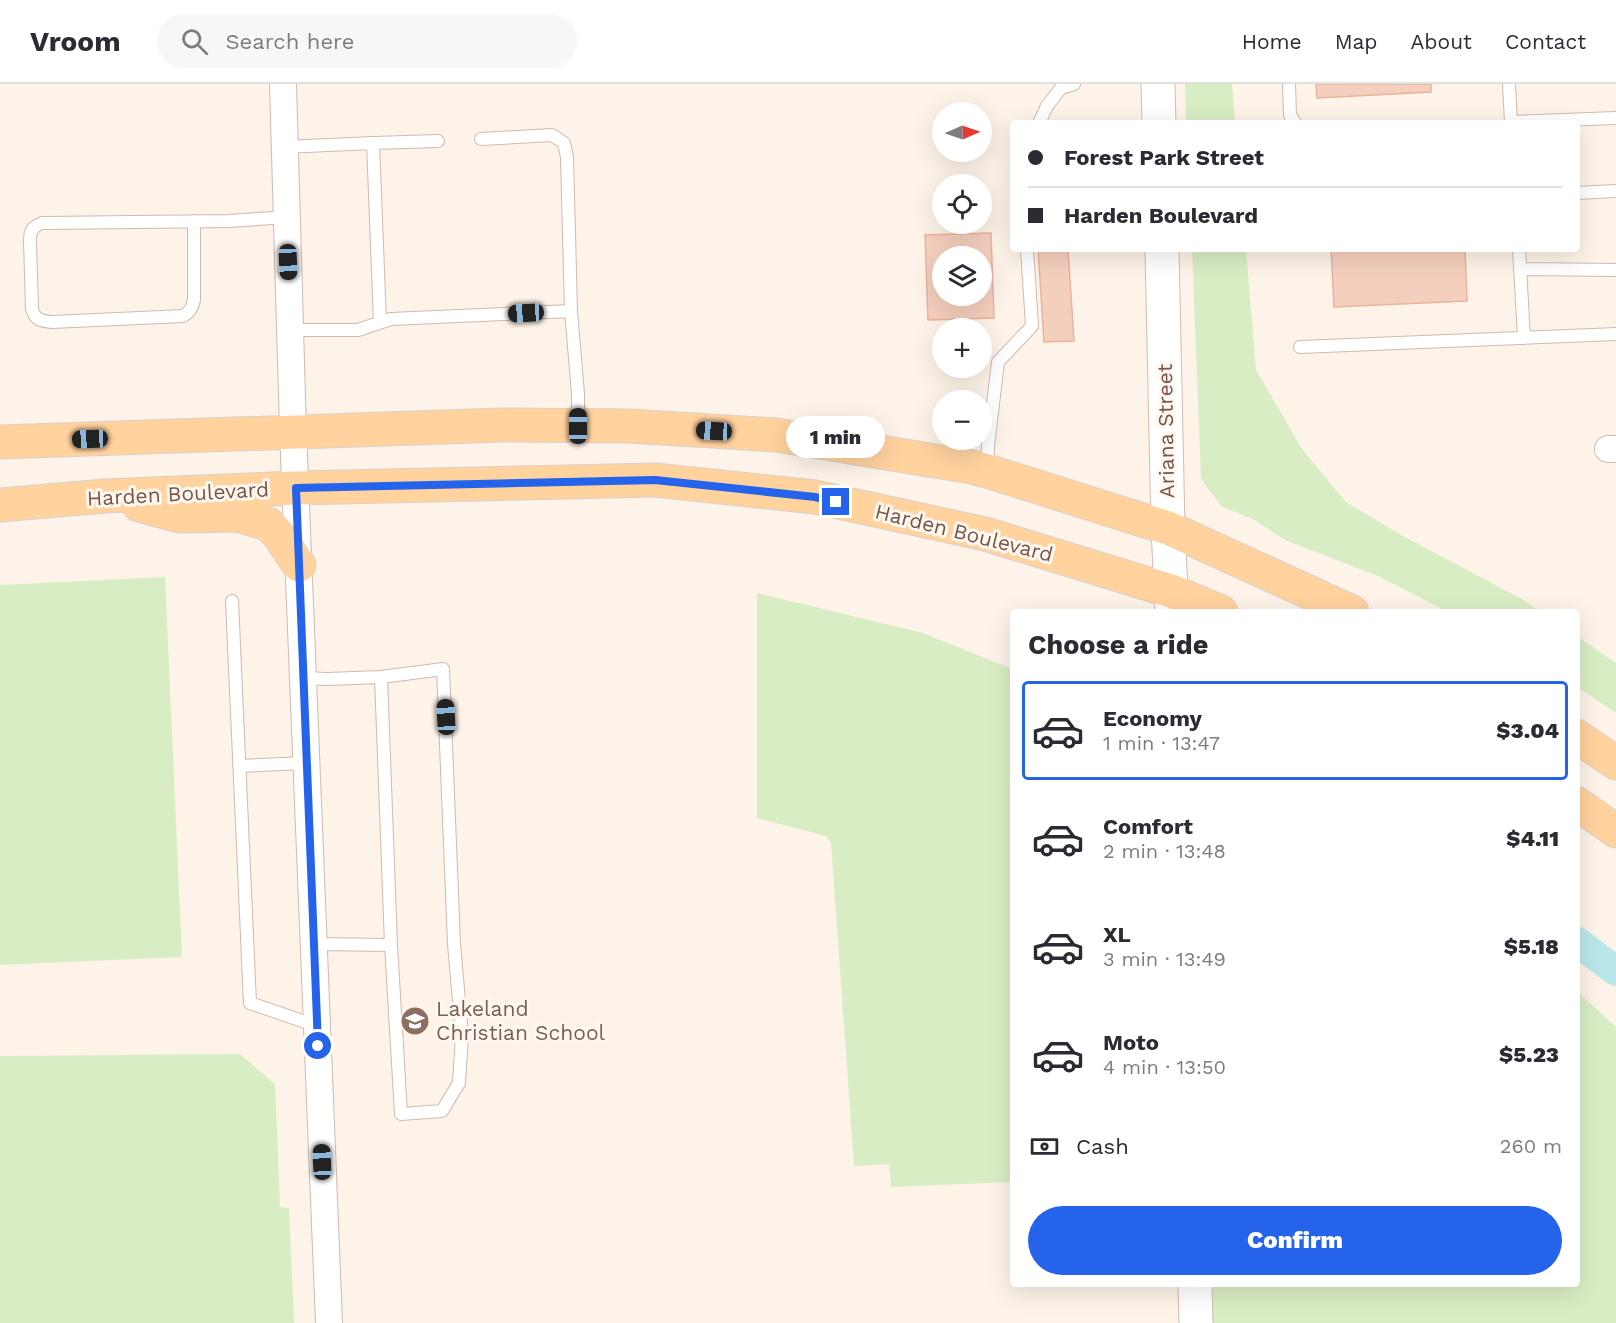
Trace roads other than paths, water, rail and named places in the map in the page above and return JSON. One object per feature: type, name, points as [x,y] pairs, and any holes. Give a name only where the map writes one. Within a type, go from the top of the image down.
[{"type":"main road","points":[[0,442],[501,425],[630,426],[777,435],[987,471],[1168,528],[1345,609]]},
{"type":"main road","name":"Harden Boulevard","points":[[0,505],[105,496],[296,488],[655,480],[815,497],[986,534],[1171,602],[1206,609]]},
{"type":"main road","points":[[105,496],[180,516],[238,515],[268,524],[279,535],[298,565]]},
{"type":"main road","points":[[1580,739],[1616,763]]},
{"type":"main road","points":[[1580,806],[1616,831]]},
{"type":"street","points":[[283,84],[293,431],[328,1323]]},
{"type":"street","points":[[1158,84],[1158,120]]},
{"type":"street","name":"Ariana Street","points":[[1162,252],[1171,602]]},
{"type":"street","points":[[1195,1287],[1196,1323]]},
{"type":"lane","points":[[1041,120],[1047,106],[1061,88],[1074,84]]},
{"type":"lane","points":[[1289,84],[1290,115],[1293,120]]},
{"type":"lane","points":[[1509,84],[1511,120]]},
{"type":"lane","points":[[1574,120],[1616,118]]},
{"type":"lane","points":[[481,139],[552,135],[564,143],[567,157],[571,311],[578,394],[578,426]]},
{"type":"lane","points":[[284,147],[438,141]]},
{"type":"lane","points":[[374,143],[380,322]]},
{"type":"lane","points":[[1580,193],[1616,191]]},
{"type":"lane","points":[[194,222],[194,300],[188,314],[52,322],[37,319],[34,315],[30,232],[34,226],[42,223],[194,222],[287,217]]},
{"type":"lane","points":[[987,471],[998,362],[1032,326],[1027,252]]},
{"type":"lane","points":[[1519,252],[1524,338]]},
{"type":"lane","points":[[1520,269],[1616,270]]},
{"type":"lane","points":[[290,330],[358,330],[391,319],[571,311]]},
{"type":"lane","points":[[1300,347],[1616,334]]},
{"type":"lane","points":[[232,601],[250,1003],[316,1026]]},
{"type":"lane","points":[[303,678],[381,676],[443,669],[454,944],[462,1035],[459,1083],[442,1111],[401,1114],[391,945],[381,676]]},
{"type":"lane","points":[[239,766],[306,763]]},
{"type":"lane","points":[[314,944],[391,945]]},
{"type":"waterway","points":[[1580,944],[1616,971]]},
{"type":"place","name":"Lakeland Christian School","points":[[415,1021]]}]
